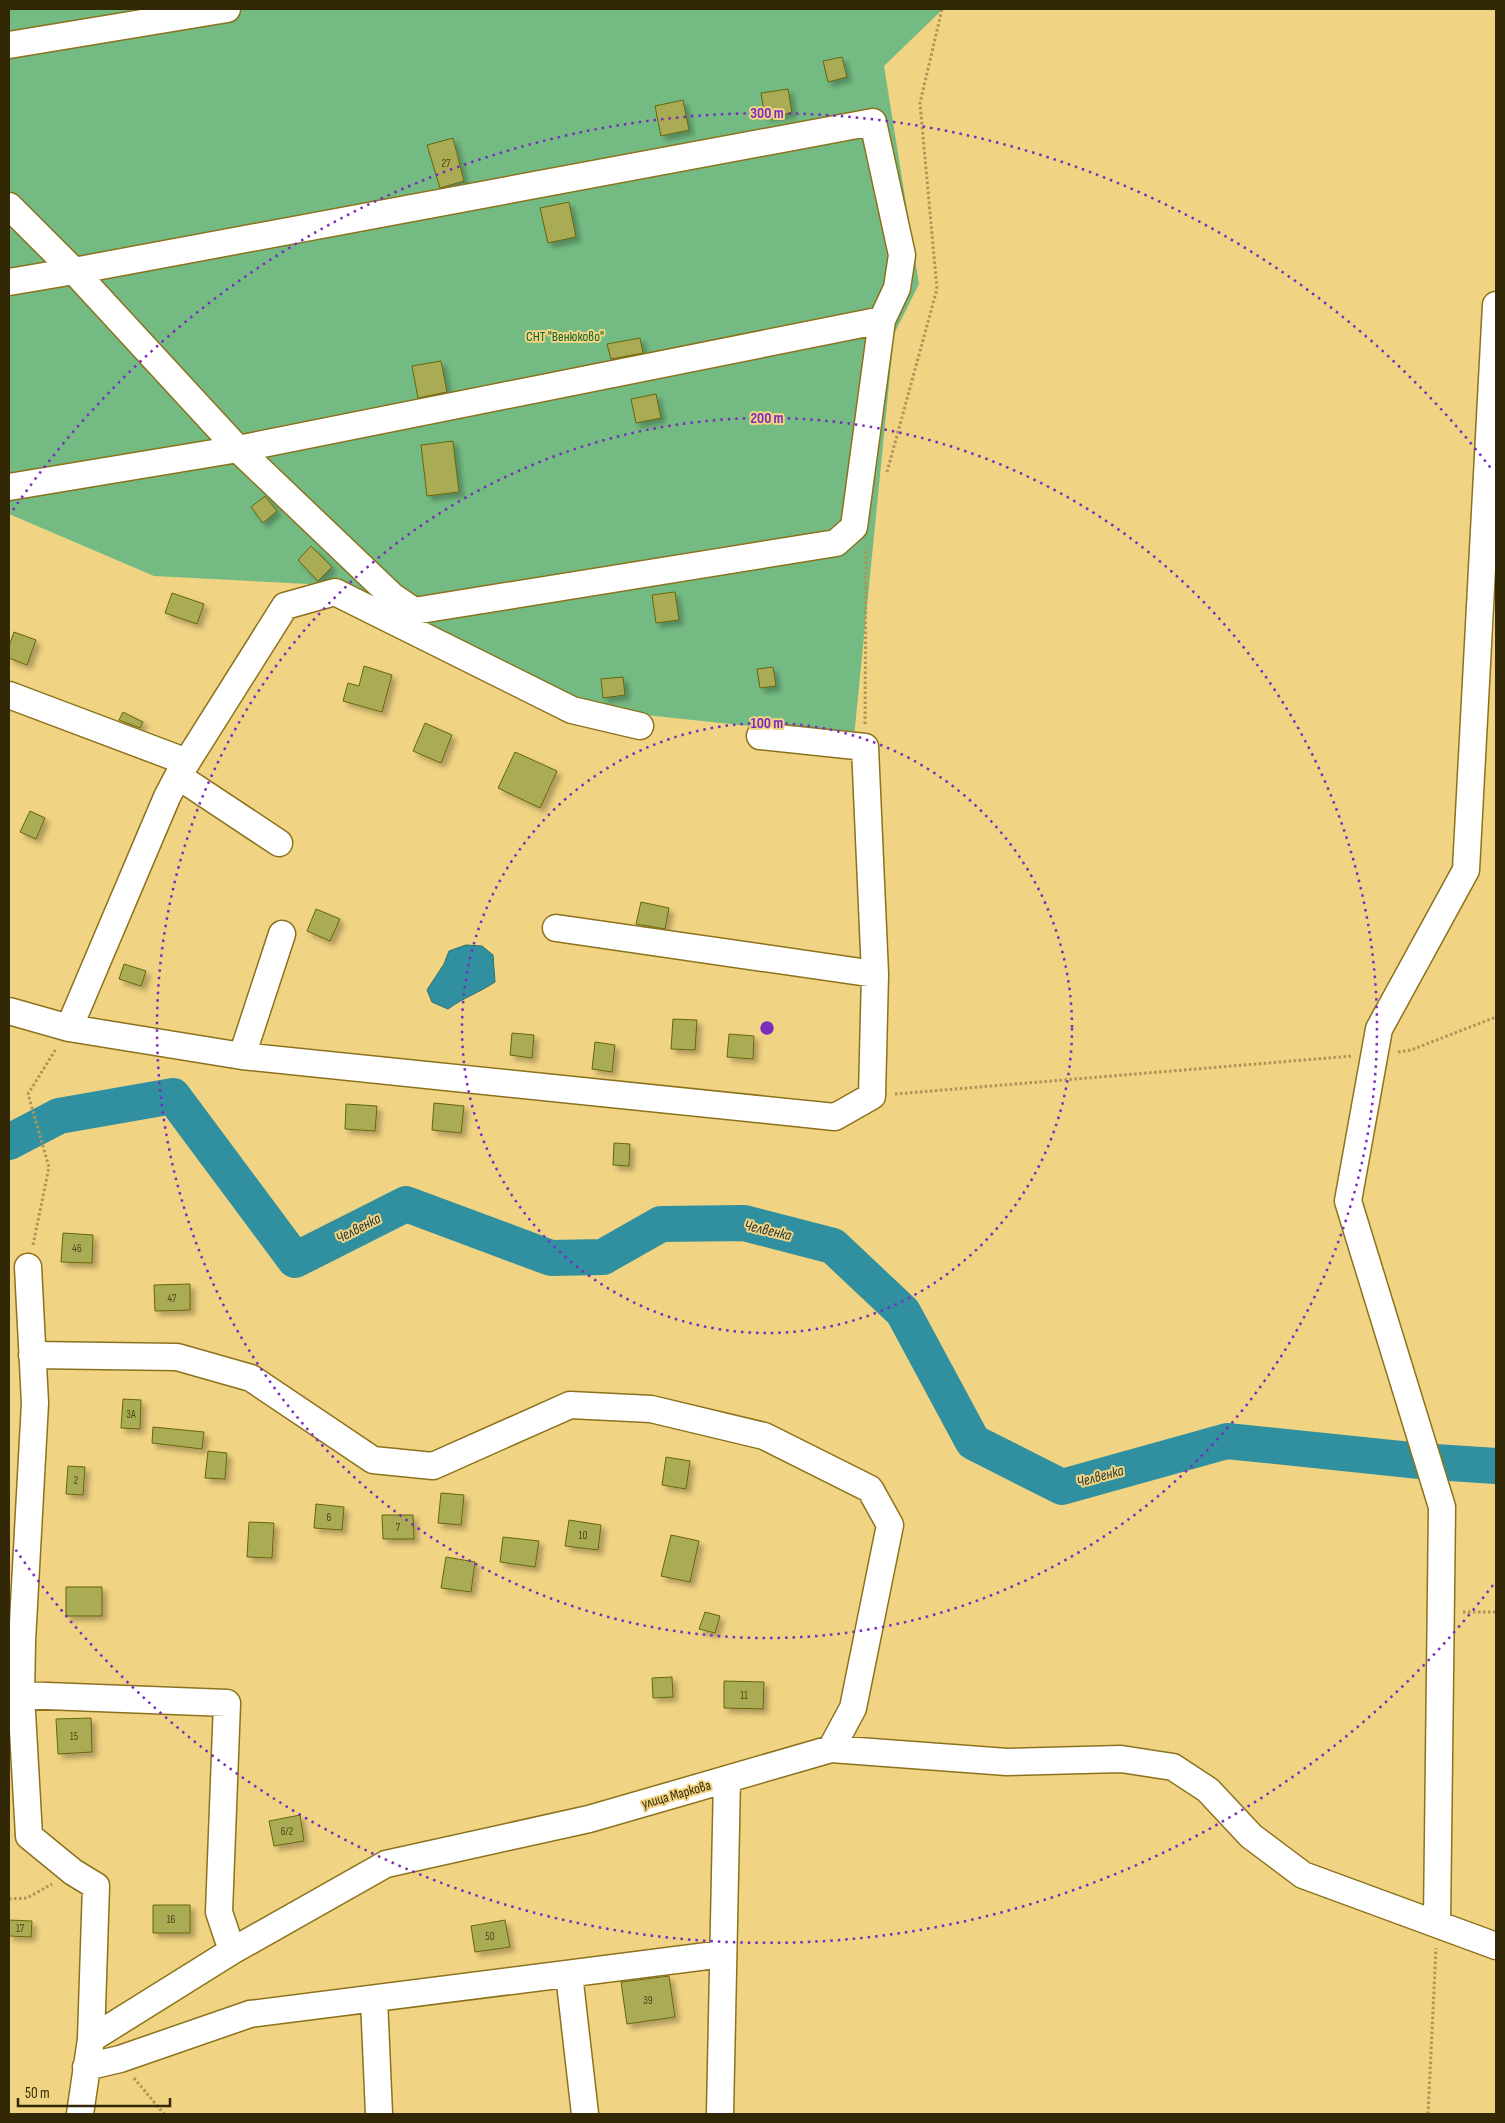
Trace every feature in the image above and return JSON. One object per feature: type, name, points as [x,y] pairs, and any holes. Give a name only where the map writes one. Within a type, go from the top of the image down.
[{"type":"street","points":[[9,45],[227,9]]},
{"type":"street","points":[[9,206],[74,271],[238,449],[392,596],[414,611],[836,543],[854,527],[882,320],[897,288],[902,255],[873,122],[74,271],[9,282]]},
{"type":"street","points":[[1437,1923],[1442,1507],[1348,1201],[1379,1030],[1466,870],[1496,305]]},
{"type":"street","points":[[9,487],[238,449],[882,320]]},
{"type":"street","points":[[69,1028],[167,797],[285,606],[335,592],[572,710],[640,726]]},
{"type":"street","points":[[9,695],[183,769],[279,843]]},
{"type":"street","points":[[9,1011],[69,1028],[242,1056],[835,1117],[872,1096],[875,974],[864,747],[760,736]]},
{"type":"street","points":[[556,928],[875,974]]},
{"type":"street","points":[[242,1056],[282,934]]},
{"type":"street","points":[[28,1267],[35,1403],[22,1641],[21,1695],[29,1836],[73,1872],[96,1886],[91,2039],[80,2114]]},
{"type":"street","points":[[32,1355],[178,1357],[251,1378],[373,1460],[433,1466],[570,1405],[651,1409],[764,1436],[870,1489],[890,1525],[853,1708],[831,1749]]},
{"type":"street","points":[[21,1695],[227,1703],[219,1912],[232,1951]]},
{"type":"street","points":[[727,1779],[831,1749],[1007,1762],[1121,1759],[1173,1767],[1208,1790],[1251,1836],[1303,1875],[1496,1946]]},
{"type":"street","name":"улица Маркова","points":[[91,2039],[232,1951],[386,1864],[589,1819],[727,1779],[720,2114]]},
{"type":"street","points":[[86,2067],[120,2059],[250,2014],[723,1954]]},
{"type":"street","points":[[568,1974],[585,2114]]},
{"type":"street","points":[[374,1999],[380,2114]]},
{"type":"path","points":[[884,481],[937,289],[920,103],[942,9]]},
{"type":"path","points":[[864,747],[866,548],[868,538]]},
{"type":"path","points":[[872,1096],[1411,1050],[1496,1017]]},
{"type":"path","points":[[28,1267],[49,1167],[28,1094],[69,1028]]},
{"type":"path","points":[[1440,1612],[1496,1612]]},
{"type":"path","points":[[9,1899],[27,1898],[73,1872]]},
{"type":"path","points":[[1428,2114],[1437,1923]]},
{"type":"green space","name":"СНТ \"Венюково\"","points":[[943,9],[884,66],[919,284],[894,334],[854,737],[588,709],[328,585],[154,576],[9,514],[9,10]]},
{"type":"water","points":[[466,945],[482,946],[493,955],[495,982],[448,1009],[432,1002],[427,990],[444,964],[449,951]]},
{"type":"building","points":[[842,57],[847,77],[828,82],[823,61]]},
{"type":"building","points":[[788,89],[792,113],[765,117],[761,93]]},
{"type":"building","points":[[683,100],[689,130],[661,136],[655,106]]},
{"type":"building","points":[[453,138],[464,181],[440,188],[427,145]]},
{"type":"building","points":[[569,202],[576,237],[548,243],[540,208]]},
{"type":"building","points":[[640,338],[643,353],[611,359],[607,344]]},
{"type":"building","points":[[441,361],[447,392],[418,398],[412,366]]},
{"type":"building","points":[[656,394],[661,418],[636,423],[631,399]]},
{"type":"building","points":[[453,441],[459,492],[427,496],[421,445]]},
{"type":"building","points":[[265,496],[277,511],[263,523],[251,507]]},
{"type":"building","points":[[311,546],[332,567],[318,581],[298,560]]},
{"type":"building","points":[[675,592],[679,620],[656,623],[652,595]]},
{"type":"building","points":[[172,593],[204,604],[197,624],[165,613]]},
{"type":"building","points":[[14,632],[36,640],[27,665],[9,658],[9,646]]},
{"type":"building","points":[[364,666],[392,675],[382,712],[343,701],[348,683],[359,686]]},
{"type":"building","points":[[773,667],[776,686],[760,688],[757,669]]},
{"type":"building","points":[[623,677],[625,695],[603,698],[601,679]]},
{"type":"building","points":[[123,712],[143,722],[140,728],[119,720]]},
{"type":"building","points":[[425,723],[452,735],[441,763],[413,751]]},
{"type":"building","points":[[515,752],[557,771],[540,808],[498,788]]},
{"type":"building","points":[[30,811],[45,818],[36,839],[20,832]]},
{"type":"building","points":[[641,902],[669,908],[665,929],[636,924]]},
{"type":"building","points":[[316,909],[340,919],[330,941],[307,931]]},
{"type":"building","points":[[124,964],[146,971],[141,986],[119,979]]},
{"type":"building","points":[[673,1019],[697,1020],[695,1050],[671,1049]]},
{"type":"building","points":[[512,1033],[534,1035],[532,1058],[510,1055]]},
{"type":"building","points":[[729,1034],[754,1036],[753,1059],[727,1057]]},
{"type":"building","points":[[595,1042],[615,1045],[612,1072],[592,1069]]},
{"type":"building","points":[[434,1103],[464,1106],[461,1133],[432,1130]]},
{"type":"building","points":[[346,1104],[377,1106],[375,1131],[345,1129]]},
{"type":"building","points":[[614,1143],[630,1144],[629,1166],[613,1165]]},
{"type":"building","points":[[63,1233],[93,1235],[92,1263],[61,1262]]},
{"type":"building","points":[[190,1284],[190,1310],[155,1311],[154,1285]]},
{"type":"building","points":[[123,1399],[141,1400],[140,1429],[121,1428]]},
{"type":"building","points":[[153,1427],[204,1432],[202,1449],[152,1443]]},
{"type":"building","points":[[208,1451],[227,1453],[225,1479],[205,1478]]},
{"type":"building","points":[[666,1457],[690,1461],[686,1489],[662,1485]]},
{"type":"building","points":[[68,1466],[85,1467],[83,1495],[66,1494]]},
{"type":"building","points":[[441,1493],[464,1495],[461,1525],[438,1523]]},
{"type":"building","points":[[316,1504],[344,1507],[342,1530],[314,1528]]},
{"type":"building","points":[[382,1515],[413,1515],[414,1539],[383,1539]]},
{"type":"building","points":[[569,1520],[601,1525],[598,1550],[565,1546]]},
{"type":"building","points":[[249,1522],[274,1523],[272,1558],[247,1557]]},
{"type":"building","points":[[671,1535],[699,1541],[690,1582],[661,1576]]},
{"type":"building","points":[[503,1537],[539,1541],[535,1567],[500,1562]]},
{"type":"building","points":[[446,1557],[475,1562],[471,1592],[441,1588]]},
{"type":"building","points":[[66,1587],[102,1587],[102,1616],[66,1616]]},
{"type":"building","points":[[705,1612],[720,1616],[715,1633],[699,1629]]},
{"type":"building","points":[[672,1677],[673,1697],[653,1698],[652,1678]]},
{"type":"building","points":[[724,1681],[764,1682],[763,1709],[724,1708]]},
{"type":"building","points":[[91,1718],[92,1752],[58,1754],[56,1719]]},
{"type":"building","points":[[300,1815],[304,1841],[274,1846],[269,1821]]},
{"type":"building","points":[[153,1905],[190,1905],[190,1933],[153,1933]]},
{"type":"building","points":[[9,1920],[32,1921],[31,1937],[9,1936]]},
{"type":"building","points":[[505,1920],[510,1947],[475,1952],[471,1926]]},
{"type":"building","points":[[669,1976],[675,2017],[627,2024],[621,1982]]},
{"type":"waterway","name":"Челвенка","points":[[9,1142],[59,1116],[173,1096],[295,1260],[406,1204],[551,1258],[603,1257],[661,1224],[744,1223],[833,1246],[903,1312],[973,1442],[1062,1487],[1227,1441],[1420,1461],[1496,1466]]}]
